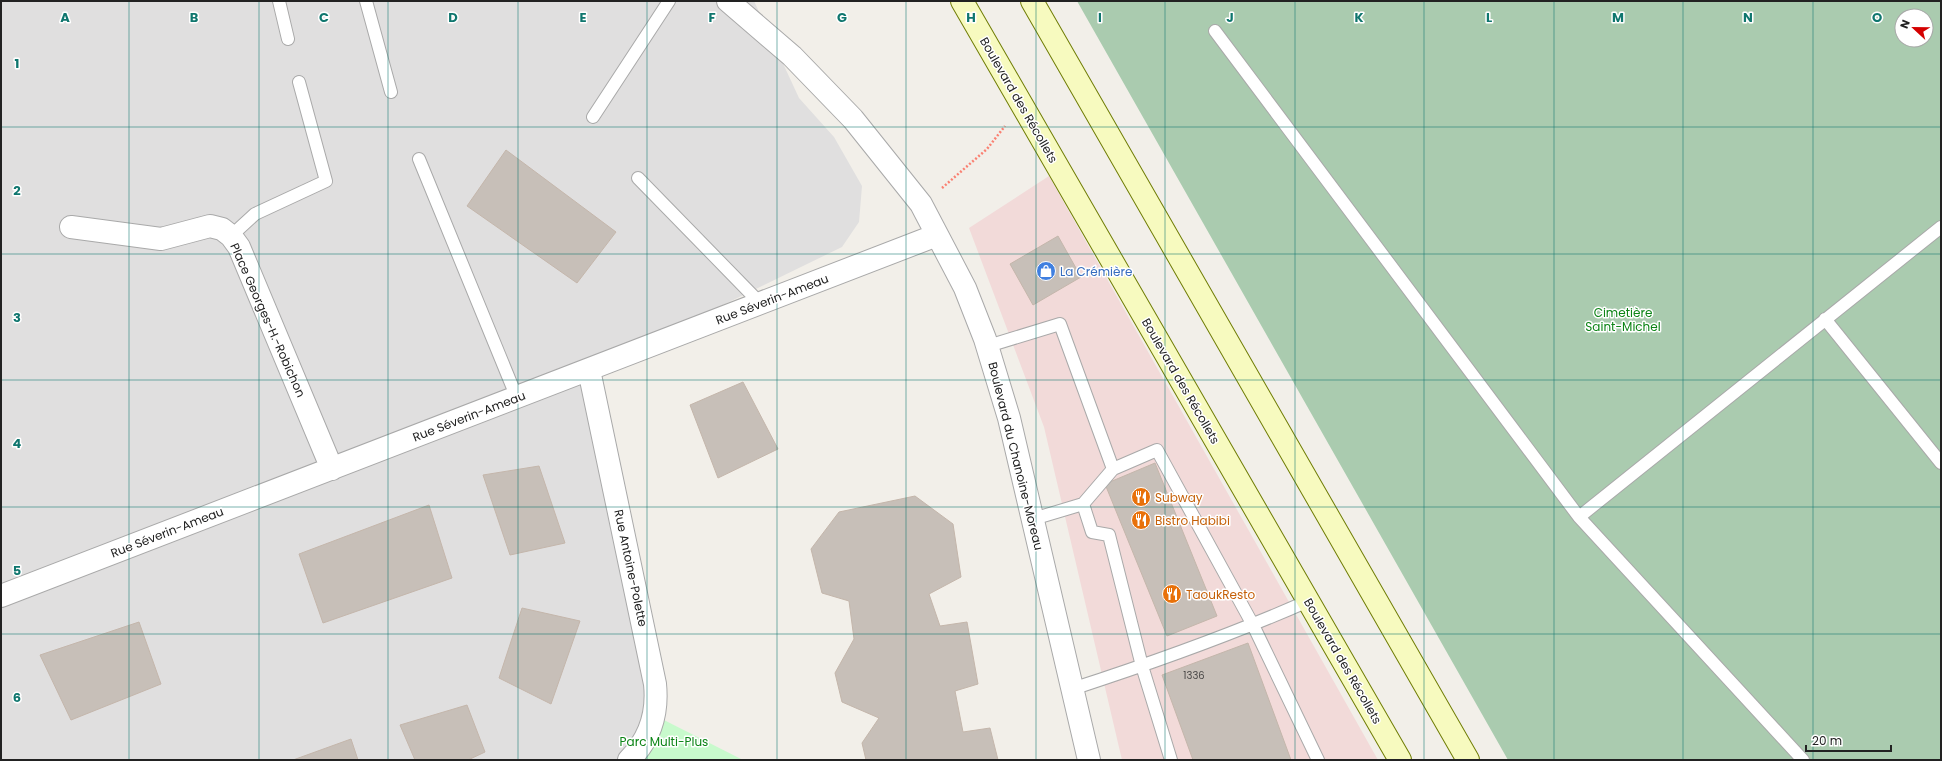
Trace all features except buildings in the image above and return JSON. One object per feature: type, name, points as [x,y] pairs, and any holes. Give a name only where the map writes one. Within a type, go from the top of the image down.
[{"type":"main road","name":"Boulevard des Récollets","points":[[962,1],[1400,760]]},
{"type":"main road","points":[[1032,1],[1468,760]]},
{"type":"street","name":"Boulevard du Chanoine-Moreau","points":[[728,1],[792,56],[853,120],[921,204],[965,288],[988,346],[1009,418],[1089,760]]},
{"type":"street","name":"Place Georges-H.-Robichon","points":[[71,227],[161,239],[210,226],[222,228],[231,236],[239,247],[332,469]]},
{"type":"street","name":"Rue Séverin-Ameau","points":[[1,596],[937,235]]},
{"type":"street","name":"Rue Antoine-Polette","points":[[589,370],[657,698],[650,730],[644,742],[629,760]]},
{"type":"lane","points":[[279,1],[288,39]]},
{"type":"lane","points":[[366,1],[391,92]]},
{"type":"lane","points":[[593,117],[669,1]]},
{"type":"lane","points":[[1215,31],[1579,516],[1803,760]]},
{"type":"lane","points":[[231,236],[255,214],[326,181],[299,82]]},
{"type":"lane","points":[[419,160],[517,398]]},
{"type":"lane","points":[[638,178],[761,304]]},
{"type":"lane","points":[[1579,516],[1941,227]]},
{"type":"lane","points":[[1825,320],[1941,463]]},
{"type":"lane","points":[[988,346],[1060,324],[1113,469]]},
{"type":"lane","points":[[1033,519],[1083,504],[1113,469],[1157,450],[1252,625],[1318,760]]},
{"type":"lane","points":[[1083,504],[1092,532],[1109,535],[1142,666],[1171,760]]},
{"type":"lane","points":[[1072,689],[1142,666],[1252,625],[1308,601]]},
{"type":"path","points":[[921,204],[987,149],[1022,106]]},
{"type":"shaded area","points":[[1,1],[754,1],[799,98],[834,137],[862,186],[859,222],[842,247],[585,372],[658,717],[623,760],[1,760]]},
{"type":"shaded area","points":[[1049,176],[1378,760],[1122,760],[1044,427],[969,228]]},
{"type":"green space","name":"Cimetière Saint-Michel","points":[[1077,1],[1941,1],[1941,760],[1508,760]]},
{"type":"green space","name":"Parc Multi-Plus","points":[[658,717],[743,760],[623,760]]},
{"type":"place","name":"La Crémière","points":[[1046,271]]},
{"type":"place","name":"Subway","points":[[1141,497]]},
{"type":"place","name":"Bistro Habibi","points":[[1141,520]]},
{"type":"place","name":"TaoukResto","points":[[1172,594]]}]
